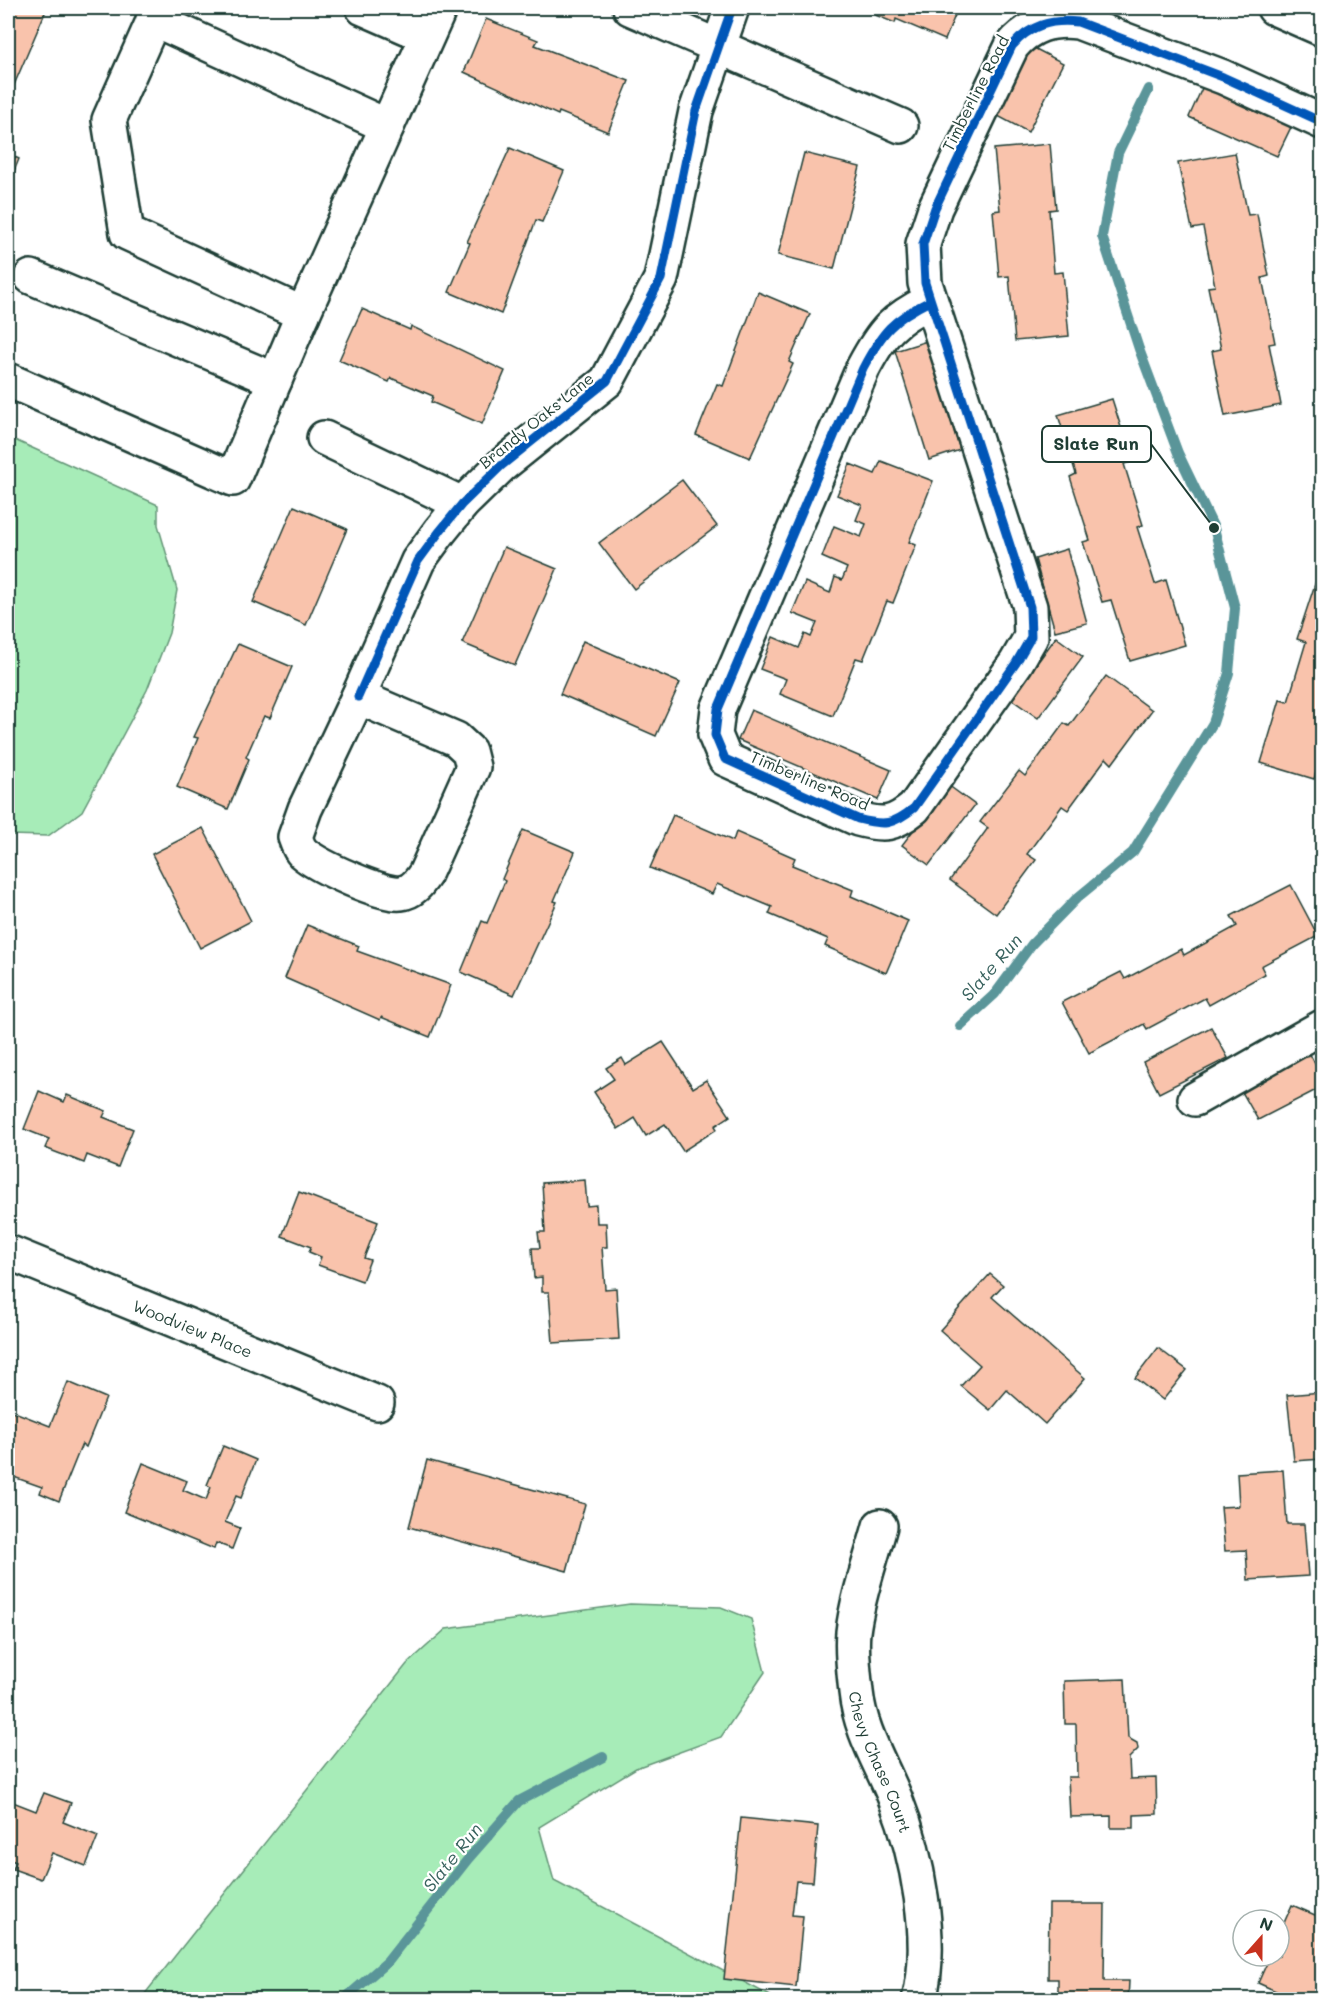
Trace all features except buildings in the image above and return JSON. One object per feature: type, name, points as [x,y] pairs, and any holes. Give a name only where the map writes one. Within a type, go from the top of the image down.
[{"type":"street","points":[[8,380],[233,479],[303,314],[433,22],[363,8]]},
{"type":"street","points":[[630,8],[901,126]]},
{"type":"street","name":"Brandy Oaks Lane","points":[[358,697],[456,739],[469,751],[473,767],[425,874],[416,886],[402,893],[386,893],[313,861],[301,852],[295,837],[305,808],[358,697],[418,561],[462,504],[501,466],[607,381],[661,279],[696,111],[732,8]]},
{"type":"street","points":[[1274,8],[1323,29]]},
{"type":"street","points":[[303,314],[127,233],[109,120],[156,13],[387,126]]},
{"type":"street","name":"Timberline Road","points":[[930,301],[900,316],[889,325],[862,368],[718,709],[715,735],[725,759],[858,819],[878,825],[898,820],[914,808],[1016,663],[1030,638],[1030,608],[925,283],[923,244],[935,208],[1012,46],[1021,35],[1034,27],[1064,21],[1078,22],[1223,77],[1323,122]]},
{"type":"street","points":[[31,277],[275,380]]},
{"type":"street","points":[[324,438],[462,504]]},
{"type":"street","points":[[1195,1099],[1323,1027]]},
{"type":"street","name":"Woodview Place","points":[[8,1252],[377,1403]]},
{"type":"street","name":"Chevy Chase Court","points":[[880,1526],[853,1633],[856,1694],[870,1747],[894,1796],[913,1848],[924,1930],[922,1989],[919,2000]]},
{"type":"green space","points":[[8,437],[158,505],[158,525],[177,590],[169,633],[147,690],[82,811],[48,836],[8,835]]},
{"type":"green space","points":[[630,1604],[721,1607],[751,1619],[765,1672],[721,1737],[636,1768],[539,1827],[554,1881],[776,1999],[140,2000],[407,1664],[446,1629]]},
{"type":"waterway","name":"Slate Run","points":[[960,1026],[995,994],[1032,944],[1077,898],[1133,852],[1213,723],[1229,673],[1235,608],[1214,528],[1178,453],[1139,349],[1102,236],[1118,153],[1149,89]]},
{"type":"waterway","name":"Slate Run","points":[[343,2000],[387,1962],[468,1859],[519,1801],[603,1757]]},
{"type":"cycle path","points":[[358,697],[418,561],[440,531],[462,504],[501,466],[607,381],[661,279],[696,111],[732,8]]},
{"type":"cycle path","points":[[930,301],[907,314],[890,328],[876,345],[863,368],[718,709],[715,735],[725,759],[858,819],[875,823],[894,821],[914,808],[1016,663],[1031,637],[1030,607],[925,283],[923,244],[935,208],[1012,46],[1026,33],[1042,25],[1068,21],[1078,22],[1223,77],[1322,122]]},
{"type":"place","name":"Slate Run","points":[[1214,528]]}]
